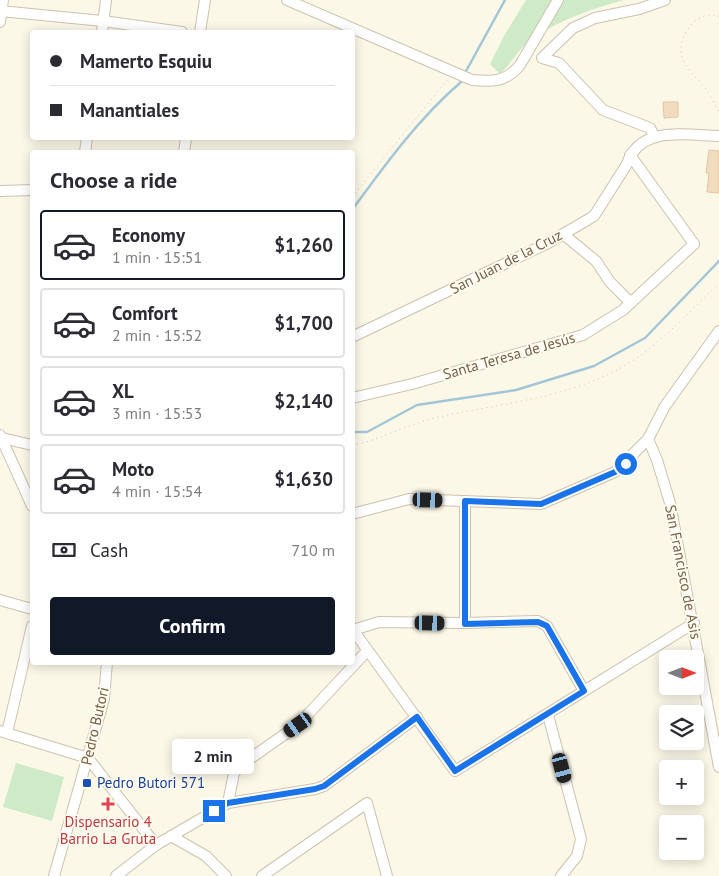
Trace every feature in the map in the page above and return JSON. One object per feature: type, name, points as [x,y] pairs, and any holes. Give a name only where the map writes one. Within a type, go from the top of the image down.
[{"type":"street","points":[[0,22],[3,0]]},
{"type":"street","points":[[102,30],[106,0]]},
{"type":"street","points":[[200,30],[205,0]]},
{"type":"street","points":[[291,1],[472,80],[491,82],[512,75],[558,0]]},
{"type":"street","points":[[654,136],[650,128],[603,110],[559,63],[548,62],[542,58],[573,28],[595,18],[639,9],[665,0]]},
{"type":"street","points":[[1,11],[103,21],[168,30]]},
{"type":"street","points":[[630,154],[641,142],[654,136],[719,136]]},
{"type":"street","name":"San Juan de la Cruz","points":[[355,336],[564,234],[594,216],[627,164],[630,154]]},
{"type":"street","name":"Santa Teresa de Jesús","points":[[355,397],[449,374],[583,335],[631,303],[694,244],[630,154]]},
{"type":"street","points":[[0,190],[30,190]]},
{"type":"street","points":[[564,234],[596,262],[610,282],[631,303]]},
{"type":"street","points":[[355,513],[409,499],[541,504],[615,472],[648,439],[665,406],[719,330]]},
{"type":"street","points":[[1,437],[30,444]]},
{"type":"street","points":[[1,437],[30,502]]},
{"type":"street","name":"San Francisco de Asis","points":[[648,439],[657,460],[670,503],[694,623],[719,767]]},
{"type":"street","points":[[465,501],[465,624]]},
{"type":"street","points":[[0,600],[30,608]]},
{"type":"street","points":[[355,629],[380,622],[465,624],[538,622],[547,626],[584,691]]},
{"type":"street","points":[[355,634],[455,771],[694,623]]},
{"type":"street","points":[[30,634],[4,732],[88,758],[156,845]]},
{"type":"street","points":[[355,664],[367,651]]},
{"type":"street","name":"Pedro Butori","points":[[54,876],[104,699],[107,665]]},
{"type":"street","points":[[228,803],[234,773],[241,765],[298,725],[354,665]]},
{"type":"street","points":[[548,715],[581,839],[581,846],[577,856],[561,876]]},
{"type":"street","points":[[116,876],[156,845],[228,803],[324,786],[417,717]]},
{"type":"street","points":[[262,876],[367,803],[387,876]]},
{"type":"street","points":[[171,836],[206,856],[226,876]]},
{"type":"path","points":[[719,17],[711,14],[702,16],[687,28],[682,46],[682,55],[687,68],[706,89],[719,113]]},
{"type":"path","points":[[355,193],[454,72]]},
{"type":"path","points":[[355,445],[374,442],[417,423],[438,417],[548,396],[598,378],[624,366],[649,349],[719,284]]},
{"type":"green space","points":[[526,0],[624,0],[583,13],[542,32],[520,50],[500,74],[490,64],[505,34]]},
{"type":"green space","points":[[16,763],[64,777],[52,821],[3,807]]},
{"type":"building","points":[[663,102],[678,102],[678,117],[664,118]]},
{"type":"building","points":[[709,150],[719,151],[719,193],[707,192],[709,173],[706,173]]},
{"type":"waterway","points":[[465,73],[505,0]]},
{"type":"waterway","points":[[355,206],[416,127],[461,82]]},
{"type":"waterway","points":[[355,432],[367,432],[417,405],[516,390],[594,366],[645,338],[719,261]]},
{"type":"place","name":"Pedro Butori 571","points":[[87,783]]},
{"type":"place","name":"Dispensario 4 Barrio La Gruta","points":[[108,804]]},
{"type":"route","points":[[214,811],[228,803],[324,786],[417,717],[455,771],[584,691],[547,626],[538,622],[465,624],[465,501],[541,504],[615,472],[626,464]]}]
